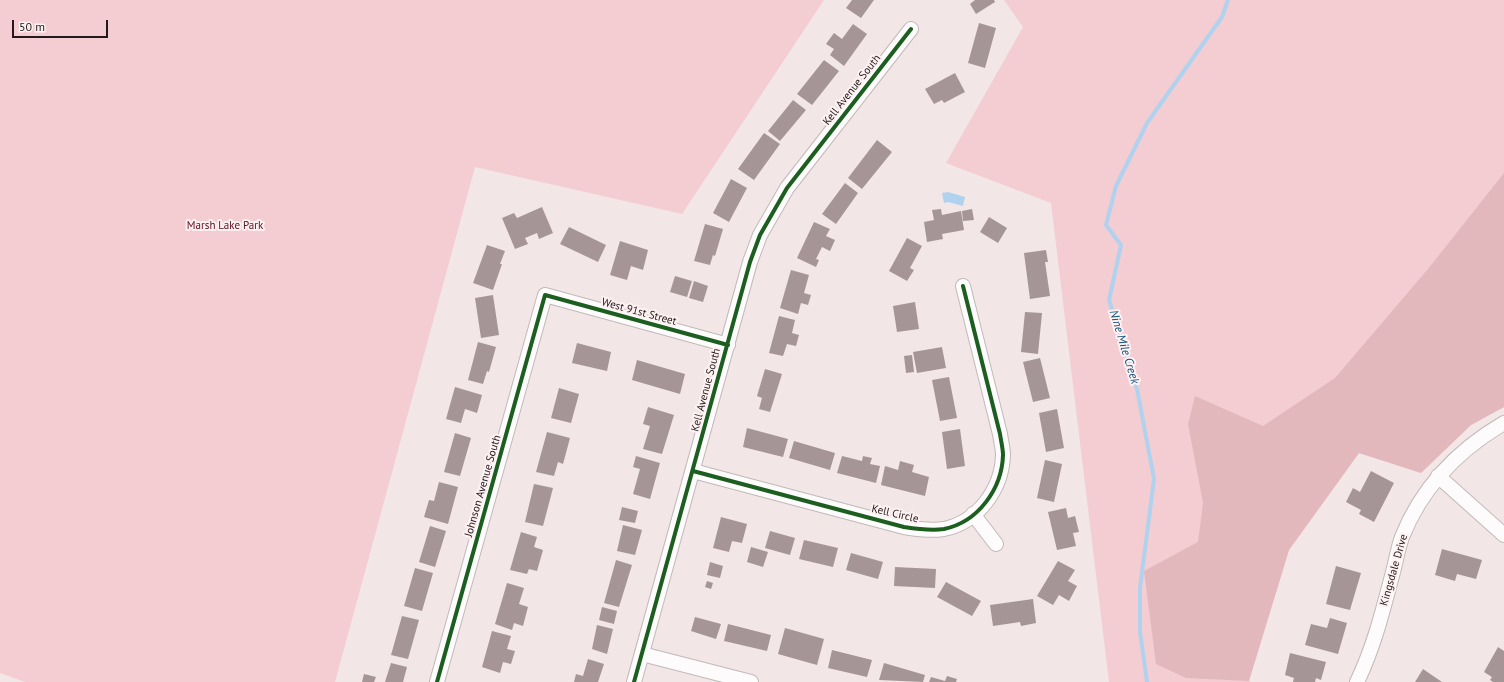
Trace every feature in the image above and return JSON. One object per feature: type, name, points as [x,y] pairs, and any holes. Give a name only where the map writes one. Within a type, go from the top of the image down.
[{"type":"street","name":"Kell Avenue South","points":[[634,682],[750,262],[760,236],[772,211],[787,188],[911,29]]},
{"type":"street","name":"Kell Circle","points":[[693,471],[904,527],[925,530],[945,528],[964,521],[980,509],[993,493],[1000,474],[1003,454],[1000,434],[963,286]]},
{"type":"street","name":"West 91st Street","points":[[545,295],[728,345]]},
{"type":"street","name":"Johnson Avenue South","points":[[437,682],[545,295]]},
{"type":"street","name":"Kingsdale Drive","points":[[1357,682],[1368,660],[1376,636],[1402,538],[1414,511],[1438,476],[1448,465],[1471,446],[1504,423]]},
{"type":"street","points":[[1438,476],[1504,535]]},
{"type":"street","points":[[973,514],[996,544]]},
{"type":"street","points":[[642,654],[751,682]]},
{"type":"green space","name":"Marsh Lake Park","points":[[0,0],[824,0],[682,214],[475,167],[335,682],[25,682],[0,673]]},
{"type":"green space","points":[[1004,0],[1504,0],[1504,407],[1471,425],[1421,473],[1359,453],[1289,550],[1249,681],[1251,682],[1109,682],[1051,203],[946,163],[1023,27]]},
{"type":"shaded area","points":[[1504,173],[1504,407],[1471,425],[1421,473],[1359,453],[1289,550],[1249,681],[1186,678],[1156,664],[1144,571],[1198,542],[1203,503],[1188,424],[1195,396],[1263,426],[1335,378],[1428,269]]},
{"type":"water","points":[[948,192],[965,197],[963,206],[948,202],[944,203],[942,193]]},
{"type":"building","points":[[852,0],[874,0],[861,18],[846,8]]},
{"type":"building","points":[[975,0],[994,0],[995,2],[976,14],[970,4]]},
{"type":"building","points":[[979,23],[996,28],[985,68],[968,63]]},
{"type":"building","points":[[853,24],[867,34],[844,66],[830,55],[834,49],[826,44],[834,33],[842,39]]},
{"type":"building","points":[[824,60],[839,71],[812,105],[797,94]]},
{"type":"building","points":[[955,73],[965,92],[944,103],[942,100],[934,104],[925,89]]},
{"type":"building","points":[[793,100],[806,110],[780,141],[768,131]]},
{"type":"building","points":[[764,133],[780,144],[754,180],[738,169]]},
{"type":"building","points":[[877,140],[892,152],[862,189],[848,178]]},
{"type":"building","points":[[731,179],[747,188],[729,222],[713,213]]},
{"type":"building","points":[[845,183],[858,193],[836,224],[822,214]]},
{"type":"building","points":[[542,207],[553,233],[539,239],[537,233],[525,238],[528,244],[515,249],[502,218],[514,213],[517,218]]},
{"type":"building","points":[[941,209],[942,215],[961,211],[964,230],[942,234],[943,239],[927,242],[924,222],[934,220],[932,210]]},
{"type":"building","points":[[972,209],[974,220],[963,221],[962,211]]},
{"type":"building","points":[[989,217],[1007,228],[998,243],[980,232]]},
{"type":"building","points":[[814,222],[830,229],[826,236],[835,240],[830,251],[822,247],[816,259],[819,260],[816,267],[797,258]]},
{"type":"building","points":[[705,224],[723,229],[715,256],[713,255],[710,265],[694,261]]},
{"type":"building","points":[[569,227],[606,245],[598,262],[560,244]]},
{"type":"building","points":[[907,238],[922,246],[910,268],[914,270],[907,281],[889,271]]},
{"type":"building","points":[[620,241],[648,250],[643,270],[631,266],[627,280],[610,275]]},
{"type":"building","points":[[487,245],[505,251],[493,290],[473,283]]},
{"type":"building","points":[[1046,250],[1048,262],[1045,262],[1050,296],[1030,299],[1024,253]]},
{"type":"building","points":[[791,270],[809,275],[804,293],[811,295],[808,305],[801,303],[798,314],[780,308]]},
{"type":"building","points":[[675,276],[692,281],[687,297],[670,292]]},
{"type":"building","points":[[694,281],[708,286],[703,302],[689,298]]},
{"type":"building","points":[[493,295],[499,335],[481,338],[475,298]]},
{"type":"building","points":[[915,302],[919,329],[897,332],[893,306]]},
{"type":"building","points":[[1025,312],[1042,313],[1038,354],[1021,352]]},
{"type":"building","points":[[779,316],[795,320],[792,333],[799,335],[796,346],[787,344],[783,356],[769,353]]},
{"type":"building","points":[[478,342],[496,347],[489,372],[487,371],[483,384],[468,380]]},
{"type":"building","points":[[577,343],[611,352],[607,371],[572,363]]},
{"type":"building","points":[[942,347],[946,368],[917,373],[913,352]]},
{"type":"building","points":[[912,355],[914,372],[906,373],[904,356]]},
{"type":"building","points":[[1040,358],[1050,398],[1033,402],[1023,362]]},
{"type":"building","points":[[637,360],[685,374],[680,394],[632,380]]},
{"type":"building","points":[[765,369],[782,374],[770,412],[759,409],[762,398],[757,396]]},
{"type":"building","points":[[949,377],[957,418],[940,421],[932,380]]},
{"type":"building","points":[[455,387],[482,395],[477,413],[465,409],[461,423],[446,419]]},
{"type":"building","points":[[559,388],[579,394],[571,423],[551,418]]},
{"type":"building","points":[[648,407],[674,415],[662,454],[643,449],[650,426],[643,424]]},
{"type":"building","points":[[1057,409],[1064,448],[1046,452],[1039,413]]},
{"type":"building","points":[[747,428],[788,439],[783,457],[743,447]]},
{"type":"building","points":[[960,429],[965,466],[947,469],[942,432]]},
{"type":"building","points":[[547,432],[570,438],[563,464],[558,462],[554,476],[536,472]]},
{"type":"building","points":[[455,433],[471,438],[460,476],[444,472]]},
{"type":"building","points":[[794,441],[835,453],[830,470],[789,458]]},
{"type":"building","points":[[636,456],[660,463],[650,499],[633,494],[640,469],[633,467]]},
{"type":"building","points":[[842,456],[862,461],[863,456],[872,458],[870,464],[880,466],[876,483],[837,473]]},
{"type":"building","points":[[1045,460],[1062,464],[1054,502],[1037,498]]},
{"type":"building","points":[[900,461],[914,465],[912,472],[929,477],[925,496],[881,485],[885,466],[898,470]]},
{"type":"building","points":[[1371,471],[1394,483],[1374,522],[1359,514],[1361,510],[1346,502],[1353,488],[1360,492]]},
{"type":"building","points":[[439,482],[458,487],[448,524],[424,517],[429,500],[434,501]]},
{"type":"building","points":[[534,484],[553,488],[543,526],[525,522]]},
{"type":"building","points":[[622,507],[638,511],[635,523],[619,520]]},
{"type":"building","points":[[1066,508],[1068,518],[1075,516],[1079,532],[1073,533],[1076,546],[1057,550],[1048,512]]},
{"type":"building","points":[[721,517],[747,524],[742,543],[732,541],[729,552],[713,548]]},
{"type":"building","points":[[623,525],[642,530],[635,555],[617,551]]},
{"type":"building","points":[[430,526],[446,531],[435,567],[419,562]]},
{"type":"building","points":[[770,531],[795,538],[790,555],[765,548]]},
{"type":"building","points":[[521,532],[537,537],[534,547],[543,550],[537,571],[529,569],[527,574],[510,570]]},
{"type":"building","points":[[804,540],[838,548],[833,567],[799,559]]},
{"type":"building","points":[[751,547],[768,552],[763,567],[747,562]]},
{"type":"building","points":[[1442,549],[1482,560],[1476,579],[1457,574],[1455,581],[1435,575]]},
{"type":"building","points":[[851,553],[883,562],[878,579],[846,570]]},
{"type":"building","points":[[616,560],[632,565],[619,607],[604,603]]},
{"type":"building","points":[[1058,561],[1075,570],[1068,581],[1077,586],[1069,601],[1059,595],[1053,605],[1037,596]]},
{"type":"building","points":[[710,562],[723,566],[720,578],[707,575]]},
{"type":"building","points":[[1336,566],[1361,573],[1350,610],[1326,604]]},
{"type":"building","points":[[895,567],[936,569],[935,588],[894,586]]},
{"type":"building","points":[[415,568],[433,573],[422,611],[404,606]]},
{"type":"building","points":[[707,581],[713,583],[711,589],[705,587]]},
{"type":"building","points":[[946,582],[981,601],[972,616],[937,597]]},
{"type":"building","points":[[507,583],[524,588],[519,604],[528,607],[523,626],[514,623],[512,630],[495,624]]},
{"type":"building","points":[[1033,599],[1036,623],[1021,626],[1020,622],[993,626],[990,605]]},
{"type":"building","points":[[602,607],[617,611],[614,624],[599,620]]},
{"type":"building","points":[[402,616],[419,620],[408,659],[391,655]]},
{"type":"building","points":[[695,617],[721,624],[716,639],[691,631]]},
{"type":"building","points":[[1330,618],[1347,623],[1338,654],[1305,645],[1311,624],[1327,628]]},
{"type":"building","points":[[728,624],[771,635],[767,651],[724,641]]},
{"type":"building","points":[[597,625],[613,629],[607,654],[592,649]]},
{"type":"building","points":[[785,628],[824,639],[817,665],[778,654]]},
{"type":"building","points":[[492,631],[511,636],[507,649],[515,651],[511,664],[503,662],[500,673],[482,667]]},
{"type":"building","points":[[1498,647],[1504,651],[1504,682],[1493,682],[1490,680],[1492,677],[1484,672]]},
{"type":"building","points":[[832,650],[872,660],[867,677],[828,668]]},
{"type":"building","points":[[1290,653],[1326,662],[1321,680],[1316,678],[1315,682],[1293,682],[1294,678],[1285,675]]},
{"type":"building","points":[[588,659],[604,664],[598,682],[574,682],[576,674],[583,676]]},
{"type":"building","points":[[391,663],[407,667],[403,682],[385,682]]},
{"type":"building","points":[[884,663],[925,675],[923,682],[879,680]]},
{"type":"building","points":[[1423,669],[1442,682],[1415,682]]},
{"type":"building","points":[[364,674],[376,677],[374,682],[362,682]]},
{"type":"building","points":[[947,676],[957,679],[956,682],[929,682],[931,677],[945,681]]},
{"type":"waterway","name":"Nine Mile Creek","points":[[1147,682],[1140,632],[1140,588],[1154,479],[1137,389],[1109,300],[1121,245],[1106,225],[1116,186],[1147,123],[1222,17],[1228,0]]},
{"type":"cycle path","points":[[634,682],[750,262],[760,235],[787,188],[911,29]]},
{"type":"cycle path","points":[[693,471],[904,527],[939,530],[956,525],[967,519],[986,502],[993,492],[1002,468],[1003,455],[1000,434],[963,286]]},
{"type":"cycle path","points":[[437,682],[545,295],[728,345]]}]
